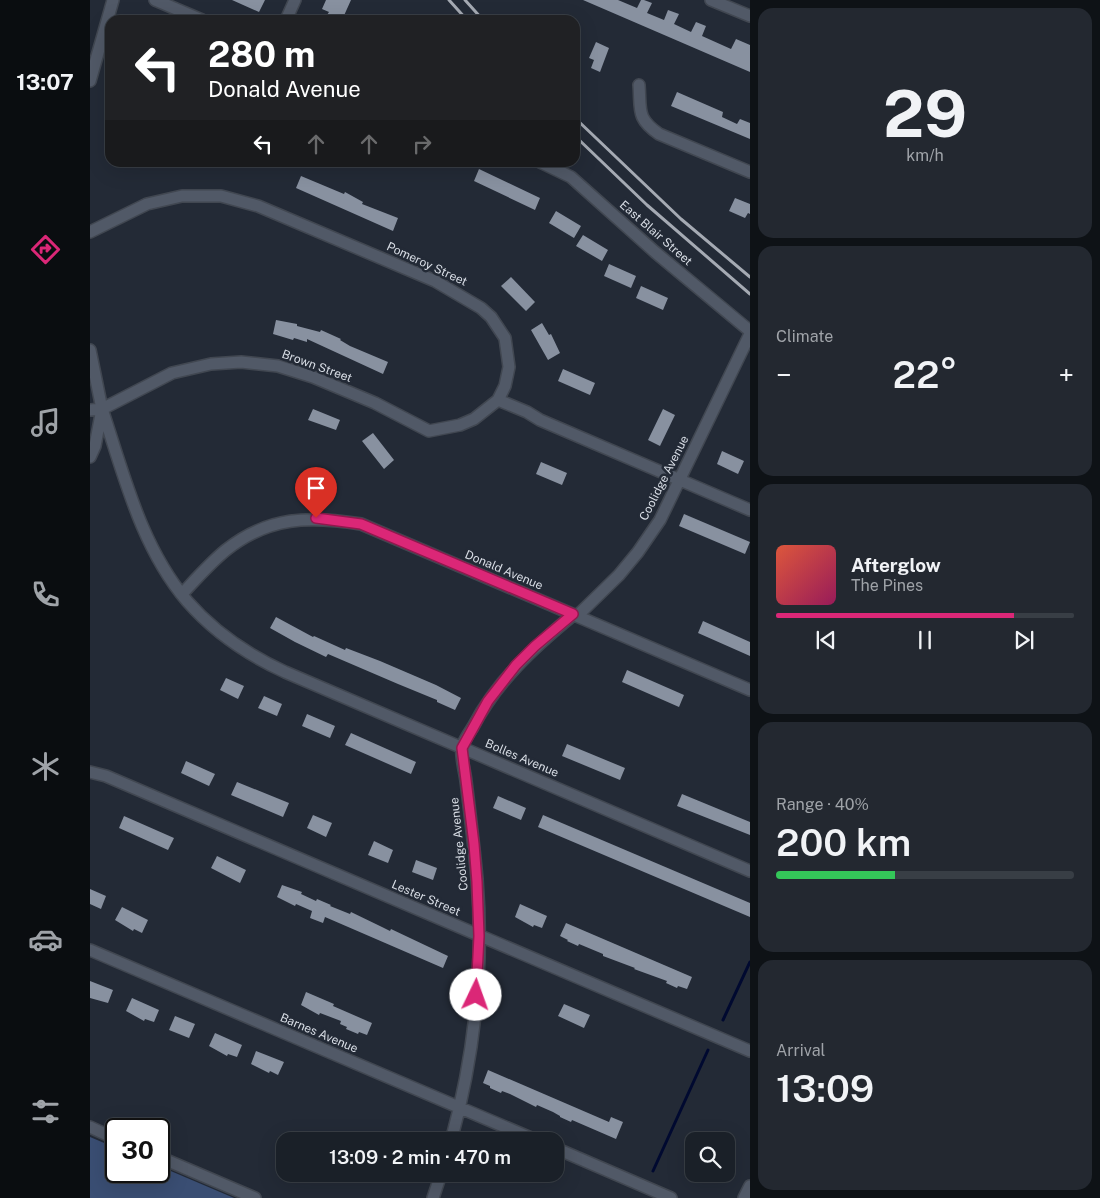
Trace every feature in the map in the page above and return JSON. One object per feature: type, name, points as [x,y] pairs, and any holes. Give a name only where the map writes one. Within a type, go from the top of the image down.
[{"type":"street","points":[[109,15],[113,0]]},
{"type":"street","points":[[155,0],[190,15]]},
{"type":"street","points":[[288,15],[295,0]]},
{"type":"street","points":[[711,0],[750,16]]},
{"type":"street","points":[[90,81],[105,28]]},
{"type":"street","points":[[639,85],[641,117],[645,124],[659,134],[750,172]]},
{"type":"street","name":"East Blair Street","points":[[550,167],[571,177],[655,252],[750,332]]},
{"type":"street","name":"Pomeroy Street","points":[[90,232],[147,204],[182,196],[200,194],[220,196],[258,206],[435,281],[481,308],[491,318],[505,338],[508,367],[505,386],[498,400]]},
{"type":"street","name":"Coolidge Avenue","points":[[453,1132],[460,1108],[473,1023],[479,936],[474,844],[462,748],[488,701],[516,665],[535,646],[575,615],[619,575],[638,552],[660,520],[750,332]]},
{"type":"street","name":"Bolles Avenue","points":[[90,350],[102,409],[132,500],[145,532],[166,572],[185,597],[219,632],[264,662],[750,871]]},
{"type":"street","name":"Brown Street","points":[[90,410],[102,409],[172,373],[211,364],[240,362],[278,366],[312,377],[375,403],[429,431],[460,425],[474,419],[498,400]]},
{"type":"street","points":[[498,400],[540,420],[750,510]]},
{"type":"street","points":[[90,457],[95,446],[102,409]]},
{"type":"street","name":"Donald Avenue","points":[[185,597],[216,559],[242,539],[263,527],[294,520],[331,519],[361,524],[750,690]]},
{"type":"street","name":"Lester Street","points":[[90,772],[106,776],[750,1051]]},
{"type":"street","name":"Barnes Avenue","points":[[90,950],[517,1132]]},
{"type":"street","points":[[90,1128],[105,1134]]},
{"type":"street","points":[[564,1152],[671,1198]]},
{"type":"street","points":[[170,1162],[255,1198]]},
{"type":"street","points":[[433,1198],[438,1182]]},
{"type":"street","points":[[744,1198],[750,1186]]},
{"type":"shaded area","points":[[90,1137],[105,1143],[105,1183],[170,1183],[170,1171],[234,1198],[90,1198]]},
{"type":"building","points":[[232,0],[265,0],[259,12]]},
{"type":"building","points":[[326,0],[351,0],[344,15],[327,15],[329,12],[322,9]]},
{"type":"building","points":[[583,0],[618,0],[637,8],[641,0],[644,0],[652,3],[647,13],[664,20],[668,10],[679,14],[674,24],[691,32],[696,22],[706,26],[702,36],[731,49],[736,39],[750,45],[750,72]]},
{"type":"building","points":[[596,42],[609,48],[600,72],[591,68],[594,60],[589,58]]},
{"type":"building","points":[[677,92],[723,112],[722,117],[737,124],[740,119],[750,123],[750,139],[671,106]]},
{"type":"building","points":[[479,169],[540,198],[535,210],[474,181]]},
{"type":"building","points":[[301,176],[344,194],[345,192],[363,202],[362,204],[398,218],[393,231],[296,188]]},
{"type":"building","points":[[735,198],[750,204],[750,214],[748,213],[745,218],[729,211]]},
{"type":"building","points":[[556,211],[581,226],[574,238],[549,223]]},
{"type":"building","points":[[583,235],[608,250],[602,261],[576,246]]},
{"type":"building","points":[[609,264],[636,276],[631,288],[604,276]]},
{"type":"building","points":[[511,277],[535,302],[526,311],[501,286]]},
{"type":"building","points":[[641,286],[668,298],[663,310],[636,298]]},
{"type":"building","points":[[276,320],[297,324],[297,326],[320,332],[321,330],[341,339],[350,346],[388,362],[383,374],[307,339],[307,342],[294,338],[293,340],[273,334]]},
{"type":"building","points":[[542,323],[549,335],[551,334],[560,353],[548,360],[531,330]]},
{"type":"building","points":[[563,369],[595,383],[590,395],[558,381]]},
{"type":"building","points":[[313,409],[340,420],[336,430],[308,420]]},
{"type":"building","points":[[663,409],[675,415],[660,446],[648,440]]},
{"type":"building","points":[[373,433],[394,460],[384,469],[362,441]]},
{"type":"building","points":[[722,451],[744,461],[738,474],[717,464]]},
{"type":"building","points":[[541,462],[567,473],[562,485],[536,474]]},
{"type":"building","points":[[684,514],[750,542],[745,554],[679,526]]},
{"type":"building","points":[[276,617],[313,637],[380,661],[461,698],[455,710],[437,702],[437,700],[328,654],[326,657],[270,628]]},
{"type":"building","points":[[703,621],[750,642],[750,656],[698,633]]},
{"type":"building","points":[[627,670],[684,695],[679,707],[622,682]]},
{"type":"building","points":[[226,678],[244,686],[238,699],[220,690]]},
{"type":"building","points":[[264,696],[282,704],[277,716],[258,708]]},
{"type":"building","points":[[307,714],[335,726],[330,738],[302,726]]},
{"type":"building","points":[[351,733],[416,762],[411,774],[345,745]]},
{"type":"building","points":[[567,744],[625,768],[620,780],[562,756]]},
{"type":"building","points":[[186,761],[215,774],[209,786],[181,773]]},
{"type":"building","points":[[237,782],[289,803],[283,817],[231,795]]},
{"type":"building","points":[[682,794],[750,822],[750,835],[677,806]]},
{"type":"building","points":[[498,796],[526,808],[521,820],[493,808]]},
{"type":"building","points":[[313,815],[332,823],[326,837],[307,828]]},
{"type":"building","points":[[543,815],[750,903],[750,917],[538,827]]},
{"type":"building","points":[[124,816],[174,838],[168,850],[119,828]]},
{"type":"building","points":[[374,841],[393,850],[388,863],[368,855]]},
{"type":"building","points":[[217,856],[246,870],[240,883],[211,868]]},
{"type":"building","points":[[416,860],[437,868],[433,880],[412,872]]},
{"type":"building","points":[[282,885],[302,892],[301,894],[316,901],[317,899],[350,914],[351,912],[390,931],[391,929],[448,956],[443,968],[325,917],[323,923],[310,918],[312,911],[296,904],[295,906],[277,897]]},
{"type":"building","points":[[90,889],[106,896],[101,909],[90,904]]},
{"type":"building","points":[[520,904],[547,916],[542,928],[534,925],[533,927],[515,917]]},
{"type":"building","points":[[122,907],[148,920],[142,933],[134,929],[133,931],[115,920]]},
{"type":"building","points":[[566,923],[692,977],[687,989],[678,986],[677,988],[666,983],[667,981],[603,956],[603,954],[579,944],[578,946],[567,941],[560,936]]},
{"type":"building","points":[[90,981],[113,990],[108,1003],[90,998]]},
{"type":"building","points":[[306,992],[372,1023],[367,1035],[359,1032],[358,1034],[346,1029],[347,1027],[340,1024],[341,1021],[320,1013],[319,1015],[301,1005]]},
{"type":"building","points":[[132,998],[159,1010],[154,1022],[145,1019],[144,1021],[126,1011]]},
{"type":"building","points":[[564,1004],[590,1015],[584,1028],[558,1016]]},
{"type":"building","points":[[175,1016],[195,1024],[189,1038],[169,1030]]},
{"type":"building","points":[[215,1033],[242,1045],[237,1057],[228,1054],[227,1056],[209,1046]]},
{"type":"building","points":[[256,1051],[284,1062],[278,1075],[270,1071],[269,1073],[251,1064]]},
{"type":"building","points":[[488,1070],[609,1122],[611,1117],[623,1122],[616,1139],[572,1120],[571,1122],[553,1112],[537,1105],[536,1107],[510,1094],[502,1091],[501,1093],[490,1088],[490,1086],[483,1083]]},
{"type":"waterway","points":[[723,1020],[750,962]]},
{"type":"waterway","points":[[653,1171],[708,1050]]},
{"type":"railway","points":[[449,0],[462,15]]},
{"type":"railway","points":[[465,0],[478,15]]},
{"type":"railway","points":[[580,123],[681,219],[750,277]]},
{"type":"railway","points":[[580,141],[647,205],[750,294]]},
{"type":"route","points":[[316,518],[361,524],[573,614],[516,665],[488,701],[462,748],[477,882],[479,936],[476,995]]}]
